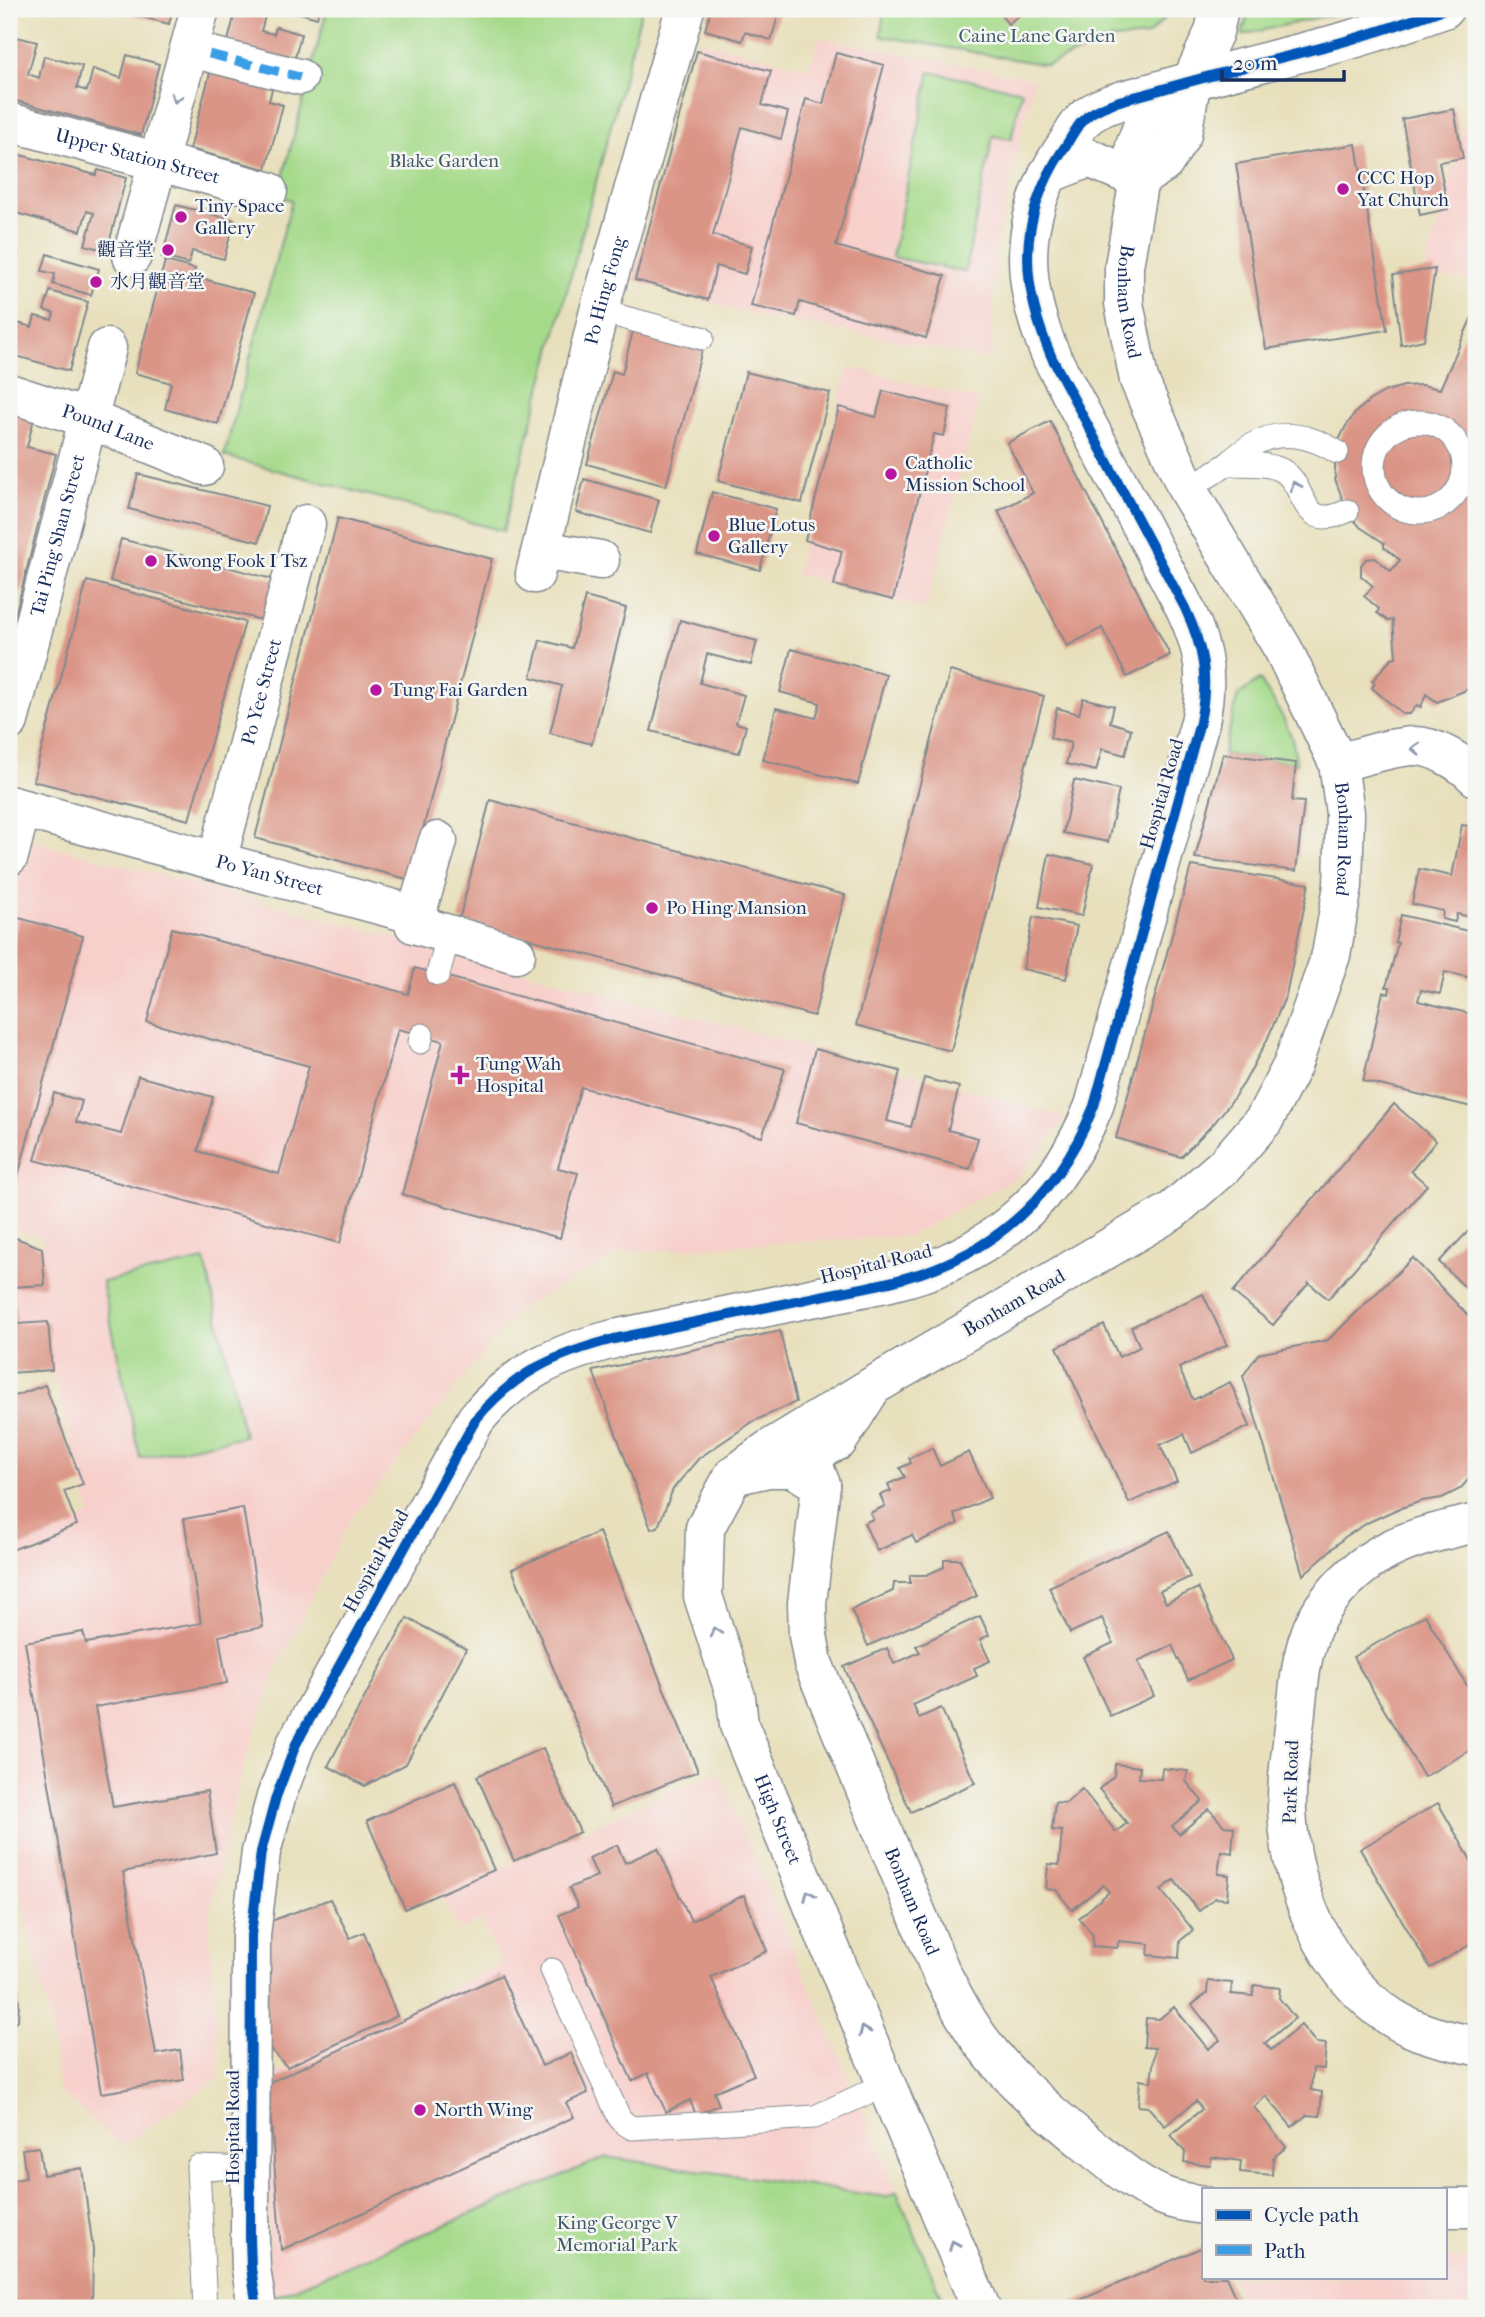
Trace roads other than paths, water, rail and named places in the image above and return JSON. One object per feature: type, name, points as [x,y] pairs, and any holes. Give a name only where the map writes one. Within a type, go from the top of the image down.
[{"type":"street","points":[[132,256],[201,9]]},
{"type":"street","name":"Po Hing Fong","points":[[600,560],[538,562],[599,311],[685,9]]},
{"type":"street","points":[[1048,174],[1089,158],[1139,178],[1164,163],[1182,134],[1192,80],[1214,32],[1219,9]]},
{"type":"street","name":"Hospital Road","points":[[257,2308],[251,2268],[251,1936],[261,1852],[276,1797],[296,1744],[463,1439],[496,1396],[517,1378],[569,1352],[614,1339],[888,1282],[945,1265],[1008,1227],[1040,1197],[1073,1152],[1094,1106],[1200,722],[1205,678],[1200,643],[1185,608],[1052,358],[1035,315],[1029,275],[1030,232],[1032,212],[1048,174],[1083,119],[1117,102],[1385,30],[1444,9]]},
{"type":"street","points":[[209,54],[300,78]]},
{"type":"street","name":"Upper Station Street","points":[[9,122],[268,191]]},
{"type":"street","name":"Bonham Road","points":[[1139,178],[1124,266],[1124,303],[1139,380],[1187,489],[1283,649],[1338,763],[1345,813],[1343,886],[1331,955],[1292,1066],[1264,1120],[1225,1165],[1171,1211],[873,1386],[838,1441],[821,1448],[813,1464],[821,1485],[807,1603],[808,1635],[813,1663],[941,1972],[961,2011],[986,2048],[1022,2085],[1107,2160],[1161,2195],[1184,2203],[1202,2205]]},
{"type":"street","name":"Tai Ping Shan Street","points":[[9,721],[107,348]]},
{"type":"street","name":"Pound Lane","points":[[9,393],[89,419],[204,466]]},
{"type":"street","name":"Po Yee Street","points":[[217,861],[306,524]]},
{"type":"street","points":[[1338,763],[1415,746],[1451,759],[1476,777]]},
{"type":"street","points":[[9,856],[15,807]]},
{"type":"street","name":"Po Yan Street","points":[[15,807],[416,915],[414,925],[516,954]]},
{"type":"street","points":[[416,915],[438,841]]},
{"type":"street","name":"High Street","points":[[873,1386],[768,1450],[733,1476],[705,1528],[703,1596],[736,1697],[739,1725],[981,2308]]},
{"type":"street","points":[[733,1476],[768,1468],[793,1468],[821,1485]]},
{"type":"street","name":"Park Road","points":[[1476,1524],[1420,1536],[1389,1548],[1366,1564],[1340,1588],[1322,1610],[1311,1630],[1302,1667],[1287,1808],[1289,1840],[1301,1891],[1322,1940],[1337,1962],[1372,2002],[1392,2017],[1418,2031],[1476,2046]]},
{"type":"street","points":[[1446,2208],[1476,2208]]},
{"type":"lane","points":[[599,311],[702,338]]},
{"type":"lane","points":[[1187,489],[1228,464],[1241,451],[1273,436],[1308,438],[1337,452]]},
{"type":"lane","points":[[1228,464],[1281,469],[1290,476],[1306,506],[1314,513],[1325,517],[1337,516],[1347,511]]},
{"type":"lane","points":[[438,974],[449,934]]},
{"type":"lane","points":[[552,1970],[619,2117],[632,2128],[815,2117],[886,2084]]},
{"type":"lane","points":[[205,2308],[198,2167],[250,2169]]},
{"type":"place","name":"CCC Hop Yat Church","points":[[1343,189]]},
{"type":"place","name":"Tiny Space Gallery","points":[[181,217]]},
{"type":"place","name":"觀音堂","points":[[168,250]]},
{"type":"place","name":"水月觀音堂","points":[[96,282]]},
{"type":"place","name":"Catholic Mission School","points":[[891,474]]},
{"type":"place","name":"Blue Lotus Gallery","points":[[714,536]]},
{"type":"place","name":"Kwong Fook I Tsz","points":[[151,561]]},
{"type":"place","name":"Tung Fai Garden","points":[[376,690]]},
{"type":"place","name":"Po Hing Mansion","points":[[652,908]]},
{"type":"place","name":"Tung Wah Hospital","points":[[460,1075]]},
{"type":"place","name":"North Wing","points":[[420,2110]]},
{"type":"park label","name":"Caine Lane Garden","points":[[1037,36]]},
{"type":"park label","name":"Blake Garden","points":[[444,161]]},
{"type":"park label","name":"King George V Memorial Park","points":[[617,2234]]}]
